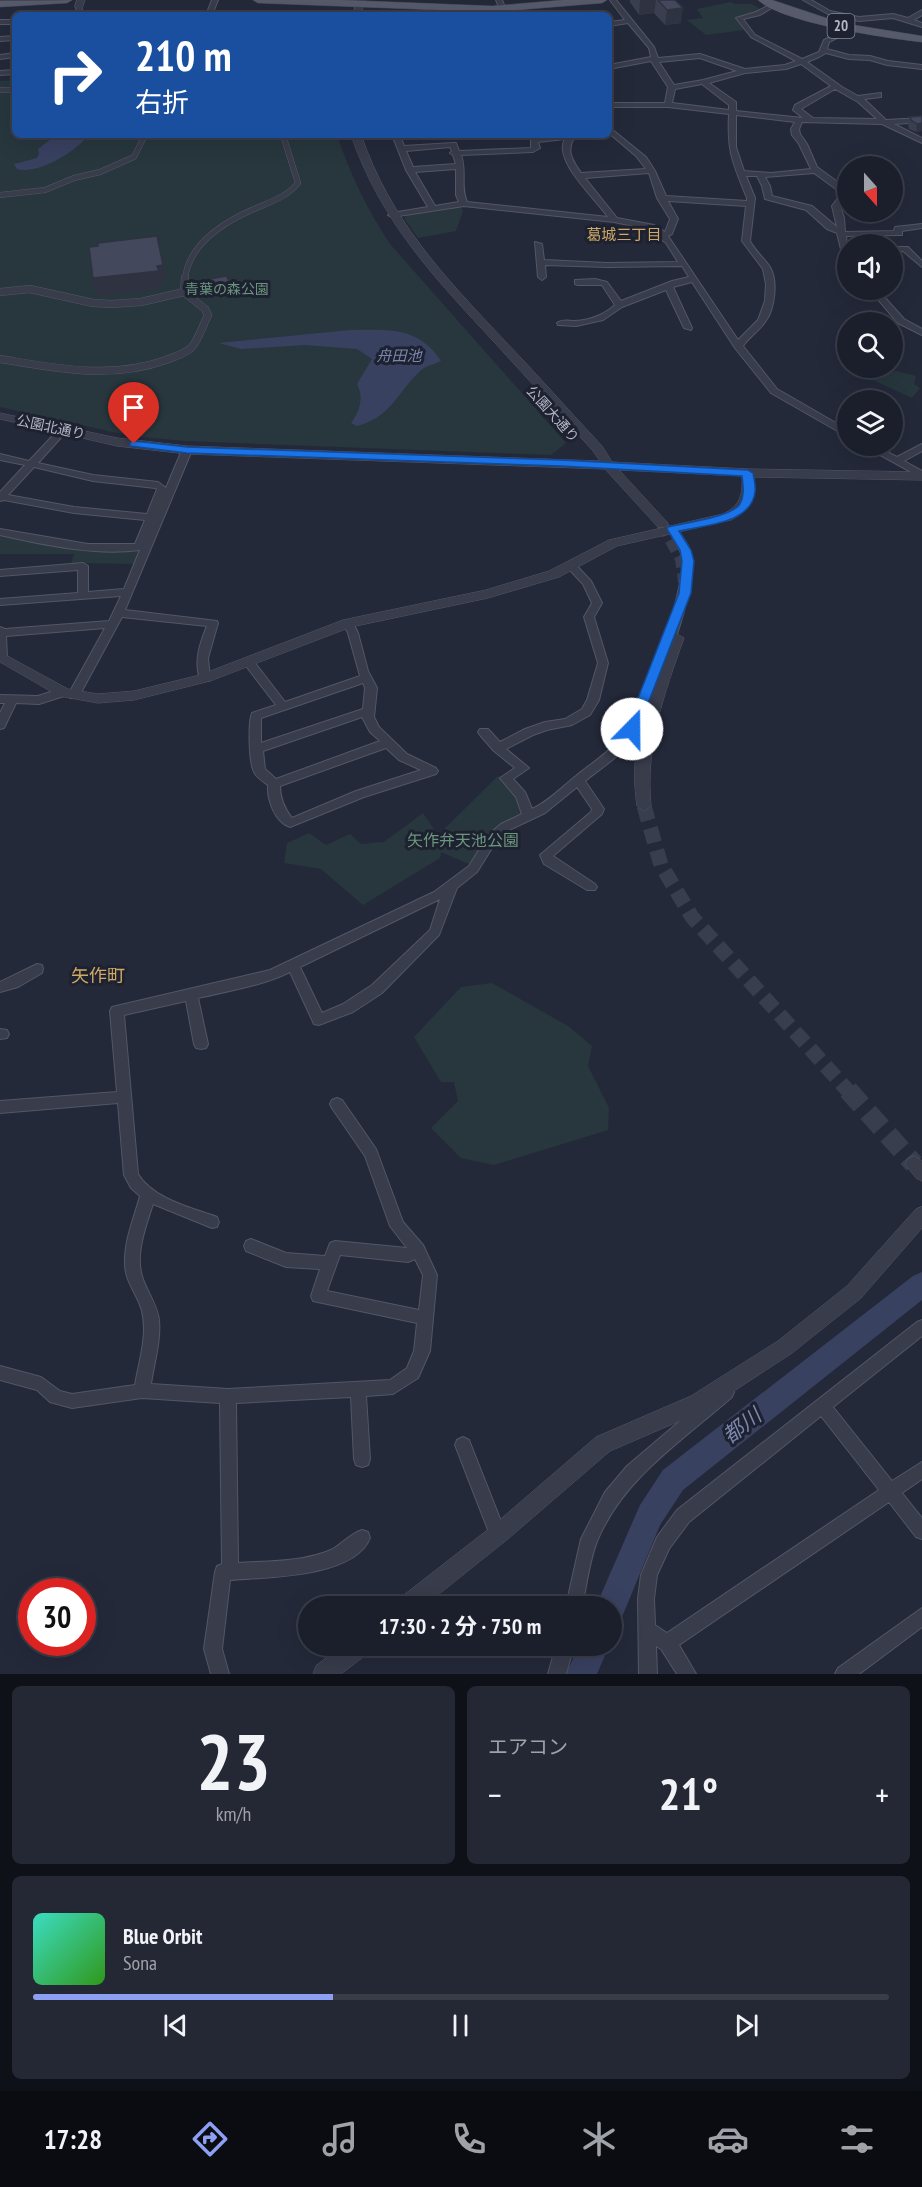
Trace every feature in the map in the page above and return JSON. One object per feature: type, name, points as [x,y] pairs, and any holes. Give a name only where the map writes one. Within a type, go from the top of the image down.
[{"type":"main road","points":[[0,4],[67,0]]},
{"type":"main road","points":[[258,0],[356,4],[414,3],[502,8],[602,0]]},
{"type":"main road","name":"20","points":[[768,2],[806,17],[850,29],[922,39]]},
{"type":"street","points":[[613,0],[652,48],[654,59],[672,87],[668,105]]},
{"type":"street","points":[[806,0],[828,12],[859,19],[893,16],[922,25]]},
{"type":"street","points":[[768,2],[758,14],[739,18],[753,36],[804,62],[836,86],[857,98],[885,122],[922,141]]},
{"type":"street","points":[[908,21],[922,12]]},
{"type":"street","points":[[612,24],[630,21]]},
{"type":"street","points":[[672,87],[745,71],[778,69],[804,62],[817,56],[823,50],[826,42],[850,29]]},
{"type":"street","points":[[823,50],[849,57],[870,58],[887,63],[922,67]]},
{"type":"street","points":[[612,67],[654,59],[700,56],[745,71]]},
{"type":"street","points":[[703,82],[733,104],[730,135],[735,162],[751,204],[746,241],[767,269],[770,284],[769,301],[762,321],[746,335],[738,346]]},
{"type":"street","points":[[812,121],[797,110],[798,108],[836,86]]},
{"type":"street","points":[[857,98],[878,95]]},
{"type":"street","points":[[612,105],[668,105],[812,121],[922,120]]},
{"type":"street","points":[[800,120],[795,129],[796,135],[803,141],[816,171]]},
{"type":"street","points":[[612,132],[640,157],[651,171],[661,198],[674,219],[668,234],[663,235]]},
{"type":"street","points":[[0,195],[19,191],[39,191],[100,172],[134,157],[144,138]]},
{"type":"street","points":[[184,292],[189,260],[209,236],[238,217],[286,194],[298,183],[284,138]]},
{"type":"street","name":"公園大通り","points":[[347,138],[360,178],[380,213],[390,219]]},
{"type":"street","name":"公園大通り","points":[[357,138],[390,219],[409,255],[584,448],[595,459],[608,465],[667,527]]},
{"type":"street","points":[[397,138],[410,170],[432,208]]},
{"type":"street","points":[[454,153],[533,150],[536,148],[534,140],[552,138]]},
{"type":"street","points":[[569,138],[564,147],[578,176],[598,197],[614,220]]},
{"type":"street","points":[[400,149],[453,145],[454,153],[459,157],[460,195],[464,204]]},
{"type":"street","points":[[410,170],[460,166]]},
{"type":"street","points":[[578,176],[651,171]]},
{"type":"street","points":[[741,173],[771,175],[816,171],[833,181],[842,190],[842,198],[836,206],[841,216],[841,233]]},
{"type":"street","points":[[759,174],[766,186],[768,197],[809,208],[830,227],[841,233],[899,233],[898,229],[922,226]]},
{"type":"street","points":[[661,198],[751,204]]},
{"type":"street","points":[[390,219],[432,208],[464,204],[614,220],[651,227],[663,235],[738,346],[774,391],[837,428]]},
{"type":"street","points":[[538,244],[542,277]]},
{"type":"street","points":[[903,249],[922,265]]},
{"type":"street","points":[[541,262],[631,266],[683,264]]},
{"type":"street","points":[[561,322],[581,323],[602,317],[619,305],[693,279]]},
{"type":"street","points":[[578,282],[603,281],[607,283],[619,305]]},
{"type":"street","points":[[669,287],[688,328]]},
{"type":"street","points":[[0,292],[30,289],[93,303],[111,304],[141,302],[184,292]]},
{"type":"street","points":[[0,298],[9,292]]},
{"type":"street","points":[[0,359],[51,369],[107,372],[164,362],[192,347],[208,315],[205,309],[184,292]]},
{"type":"street","points":[[883,300],[901,321],[922,332]]},
{"type":"street","name":"公園北通り","points":[[0,416],[117,442],[187,450],[608,465],[748,473],[922,476]]},
{"type":"street","points":[[1,497],[63,430]]},
{"type":"street","points":[[897,461],[922,447]]},
{"type":"street","points":[[0,725],[6,700],[39,700],[68,694],[119,613],[187,450]]},
{"type":"street","points":[[888,456],[922,476]]},
{"type":"street","points":[[0,457],[93,478],[158,485],[162,489],[139,547],[46,542],[0,532]]},
{"type":"street","points":[[112,624],[1,632],[1,656],[68,694],[83,698],[118,697],[153,691],[205,678],[348,623],[488,594],[554,573],[613,543],[667,527],[727,517],[745,506],[750,492],[748,473]]},
{"type":"street","points":[[1,497],[74,510],[150,517]]},
{"type":"street","points":[[212,1222],[148,1194],[134,1184],[130,1175],[117,1011],[239,984],[293,966],[451,886],[473,869],[493,837],[506,827],[541,810],[626,740],[685,593],[688,561],[686,550],[667,527]]},
{"type":"street","points":[[498,748],[545,726],[568,722],[586,712],[593,700],[603,663],[589,617],[597,603],[587,583],[570,565]]},
{"type":"street","points":[[0,573],[83,566],[83,596]]},
{"type":"street","points":[[0,602],[127,592]]},
{"type":"street","points":[[119,613],[213,623],[204,649],[202,672],[205,678]]},
{"type":"street","points":[[274,784],[272,791],[285,819],[290,823],[350,797],[432,771],[403,757],[374,729],[368,717],[371,688],[348,623]]},
{"type":"street","points":[[644,806],[641,780],[644,738],[676,639]]},
{"type":"street","points":[[248,662],[283,706]]},
{"type":"street","points":[[274,784],[259,771],[258,748],[253,722],[256,716],[366,678]]},
{"type":"street","points":[[258,748],[369,711]]},
{"type":"street","points":[[484,732],[498,748],[524,768],[506,778],[521,795],[529,816]]},
{"type":"street","points":[[274,784],[387,743]]},
{"type":"street","points":[[578,780],[595,803],[598,809],[596,814],[546,855],[548,861],[591,887]]},
{"type":"street","points":[[293,966],[319,1020],[348,1008],[377,989],[435,932],[451,886]]},
{"type":"street","points":[[0,987],[14,983],[37,969]]},
{"type":"street","points":[[191,996],[201,1044]]},
{"type":"street","points":[[0,1107],[125,1097]]},
{"type":"street","points":[[0,1373],[41,1384],[56,1397],[72,1401],[142,1391],[228,1396],[358,1389],[393,1386],[413,1373],[422,1352],[430,1275],[418,1250],[397,1226],[370,1153],[337,1104]]},
{"type":"street","points":[[142,1391],[151,1320],[149,1305],[135,1280],[132,1268],[148,1194]]},
{"type":"street","points":[[420,1596],[498,1534],[603,1444],[698,1403],[786,1347],[854,1292],[922,1215]]},
{"type":"street","points":[[250,1246],[286,1260],[329,1263]]},
{"type":"street","points":[[418,1250],[408,1255],[335,1248],[318,1296],[426,1318]]},
{"type":"street","points":[[648,1674],[646,1599],[649,1575],[663,1543],[683,1516],[922,1327]]},
{"type":"street","points":[[575,1596],[589,1539],[610,1498],[633,1472],[722,1398],[733,1382]]},
{"type":"street","points":[[358,1389],[362,1459]]},
{"type":"street","points":[[228,1396],[230,1572]]},
{"type":"street","points":[[822,1405],[922,1531]]},
{"type":"street","points":[[463,1445],[498,1534]]},
{"type":"street","points":[[667,1643],[922,1470]]},
{"type":"street","points":[[220,1674],[213,1650],[223,1572],[287,1568],[328,1559],[352,1549],[363,1538]]},
{"type":"street","points":[[844,1674],[922,1617]]},
{"type":"street","points":[[648,1630],[667,1643],[687,1674]]},
{"type":"street","points":[[324,1674],[346,1656]]},
{"type":"street","points":[[557,1674],[562,1656]]},
{"type":"green space","points":[[731,2],[752,4],[763,11],[738,17],[744,30],[706,35],[687,20],[703,18],[697,9]]},
{"type":"green space","name":"青葉の森公園","points":[[12,80],[12,138],[338,138],[360,191],[390,244],[566,443],[551,455],[185,441],[131,436],[0,407],[0,81]]},
{"type":"green space","points":[[460,206],[463,211],[456,231],[418,238],[404,218],[409,214]]},
{"type":"green space","points":[[903,373],[916,376],[914,384],[920,388],[912,398],[903,394],[903,390],[895,390],[869,378],[903,378]]},
{"type":"green space","points":[[0,534],[83,547],[143,550],[138,564],[71,563],[74,554],[0,554]]},
{"type":"green space","name":"矢作弁天池公園","points":[[498,776],[519,801],[523,817],[502,828],[471,865],[441,852],[440,858],[363,905],[321,869],[284,863],[287,843],[309,833],[326,845],[350,834],[361,844],[384,842],[423,813],[438,835]]},
{"type":"green space","points":[[492,983],[568,1026],[592,1046],[588,1066],[609,1108],[608,1130],[494,1165],[461,1158],[431,1128],[458,1101],[454,1082],[441,1082],[414,1037],[461,987]]},
{"type":"water","points":[[52,138],[86,138],[75,148],[46,165],[26,170],[17,169],[14,164],[37,158],[38,149]]},
{"type":"water","name":"舟田池","points":[[350,330],[402,332],[423,341],[441,361],[420,371],[378,417],[357,426],[351,423],[360,404],[357,384],[372,359],[357,349],[305,345],[241,349],[219,343]]},
{"type":"building","points":[[658,0],[675,0],[683,8],[667,10]]},
{"type":"building","points":[[922,116],[922,123],[917,124],[910,117]]},
{"type":"building","points":[[157,236],[163,265],[157,266],[159,271],[93,278],[89,247],[98,246],[98,243]]},
{"type":"building","points":[[226,276],[232,285],[210,289],[205,280]]},
{"type":"waterway","name":"都川","points":[[615,1596],[650,1515],[673,1480],[922,1284]]},
{"type":"waterway","name":"都川","points":[[581,1674],[589,1656]]},
{"type":"tunnel","points":[[662,524],[681,559],[684,582]]},
{"type":"tunnel","points":[[644,806],[661,865],[692,917],[849,1092]]},
{"type":"tunnel","points":[[848,1090],[914,1164]]},
{"type":"district","name":"葛城三丁目","points":[[624,235]]},
{"type":"district","name":"矢作町","points":[[98,976]]},
{"type":"route","points":[[134,444],[187,450],[561,463],[748,473],[750,492],[748,499],[745,506],[736,513],[672,529],[686,550],[688,561],[685,593],[632,729]]}]
